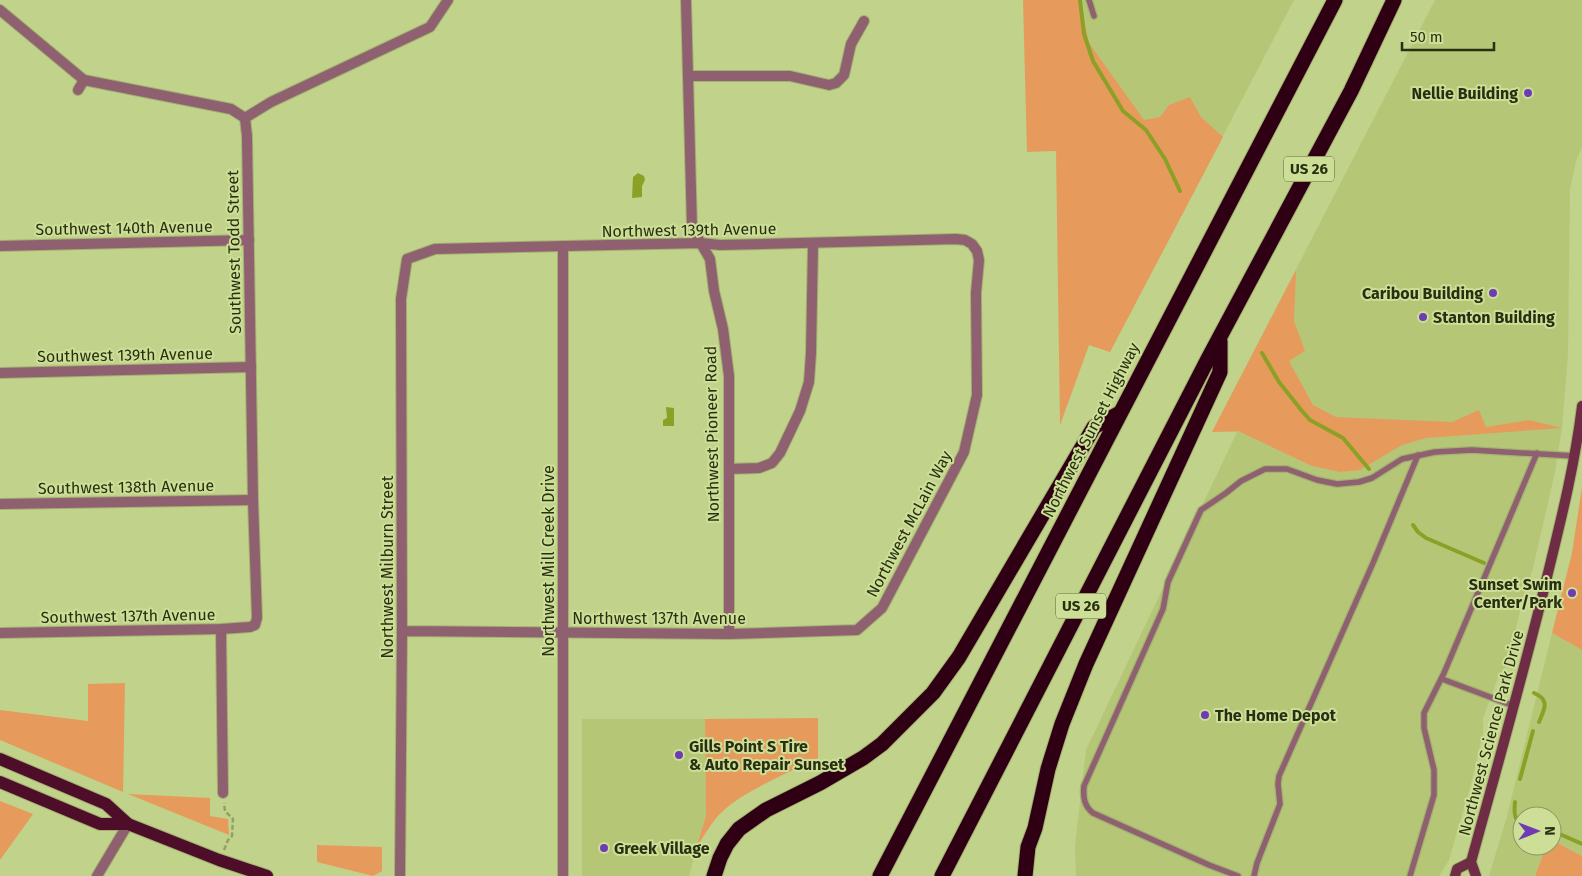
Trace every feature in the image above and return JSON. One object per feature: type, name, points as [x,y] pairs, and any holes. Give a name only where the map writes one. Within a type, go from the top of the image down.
[{"type":"highway","name":"Northwest Sunset Highway","points":[[880,876],[1334,0]]},
{"type":"highway","name":"US 26","points":[[942,876],[1220,337],[1351,91],[1394,0]]},
{"type":"highway","points":[[1025,876],[1028,847],[1035,828],[1048,769],[1062,724],[1084,668],[1220,372],[1220,337]]},
{"type":"highway","points":[[714,876],[727,844],[739,829],[766,810],[863,758],[882,744],[933,693],[959,657],[1094,427],[1118,414]]},
{"type":"highway","points":[[1035,828],[1037,876]]},
{"type":"main road","points":[[0,759],[106,804],[128,824],[219,860],[267,876]]},
{"type":"main road","points":[[0,782],[100,824],[128,824]]},
{"type":"street","points":[[0,10],[84,80],[230,109],[245,118],[270,102],[430,27],[448,0]]},
{"type":"street","name":"Northwest Pioneer Road","points":[[686,0],[692,228],[710,259],[714,291],[723,329],[729,376],[729,634]]},
{"type":"street","points":[[688,76],[790,76],[829,85],[836,84],[844,75],[851,44],[864,21]]},
{"type":"street","points":[[78,90],[84,80]]},
{"type":"street","name":"Southwest Todd Street","points":[[245,118],[247,136],[253,500],[257,618],[255,625]]},
{"type":"street","name":"Southwest 140th Avenue","points":[[0,246],[249,240]]},
{"type":"street","name":"Northwest 139th Avenue","points":[[408,260],[435,250],[563,246],[701,243],[720,245],[812,244],[956,240],[965,240],[972,244]]},
{"type":"street","points":[[729,469],[759,468],[772,463],[780,453],[800,411],[809,382],[812,244]]},
{"type":"street","name":"Northwest McLain Way","points":[[856,630],[882,608],[964,452],[977,395],[976,293],[979,260],[977,250],[972,244]]},
{"type":"street","name":"Northwest Mill Creek Drive","points":[[563,246],[563,876]]},
{"type":"street","name":"Northwest Milburn Street","points":[[400,876],[402,631],[401,299],[408,260]]},
{"type":"street","name":"Southwest 139th Avenue","points":[[0,373],[251,368]]},
{"type":"street","name":"Northwest Science Park Drive","points":[[1476,876],[1472,862],[1568,492],[1582,406]]},
{"type":"street","name":"Southwest 138th Avenue","points":[[0,504],[253,500]]},
{"type":"street","name":"Southwest 137th Avenue","points":[[0,633],[221,629],[255,625]]},
{"type":"street","points":[[221,629],[222,793]]},
{"type":"street","name":"Northwest 137th Avenue","points":[[402,631],[729,634],[856,630]]},
{"type":"street","points":[[97,876],[128,824]]},
{"type":"street","name":"Northwest Science Park Drive","points":[[1455,876],[1457,869],[1472,862]]},
{"type":"lane","points":[[1089,0],[1094,16]]},
{"type":"lane","points":[[1238,876],[1208,865],[1094,813],[1088,809],[1084,802],[1084,786],[1163,609],[1168,582],[1201,510],[1226,493],[1240,480],[1265,469],[1287,469],[1326,483],[1348,484],[1372,478],[1402,459],[1418,455],[1457,451],[1575,456]]},
{"type":"lane","points":[[1410,876],[1434,795],[1434,770],[1424,728],[1424,713],[1442,679],[1537,453]]},
{"type":"lane","points":[[1254,876],[1280,804],[1279,776],[1418,455]]},
{"type":"lane","points":[[1442,679],[1514,706]]},
{"type":"path","points":[[219,860],[228,840],[232,836],[233,818],[225,811],[222,793]]},
{"type":"shaded area","points":[[1023,0],[1080,0],[1089,43],[1144,120],[1160,117],[1169,105],[1190,97],[1201,117],[1223,137],[1110,352],[1089,345],[1060,425],[1056,151],[1027,152]]},
{"type":"shaded area","points":[[1060,0],[1294,0],[1110,352],[1089,345],[1060,425]]},
{"type":"shaded area","points":[[1435,0],[1582,0],[1582,147],[1576,161],[1570,189],[1568,354],[1562,428],[1555,472],[1533,568],[1520,611],[1507,666],[1499,675],[1483,718],[1483,733],[1471,784],[1449,860],[1439,876],[1076,876],[1075,846],[1086,750],[1237,432],[1212,432]]},
{"type":"shaded area","points":[[638,173],[644,176],[645,180],[642,186],[642,197],[632,198],[633,177]]},
{"type":"shaded area","points":[[1296,270],[1294,321],[1305,351],[1289,361],[1313,405],[1336,417],[1452,422],[1479,410],[1486,427],[1529,420],[1562,428],[1426,438],[1402,445],[1360,470],[1340,472],[1312,466],[1238,431],[1212,432]]},
{"type":"shaded area","points":[[666,407],[674,408],[674,426],[663,426],[663,420],[667,418]]},
{"type":"shaded area","name":"Sunset Swim Center/Park","points":[[1582,487],[1582,650],[1552,633],[1572,553]]},
{"type":"shaded area","points":[[1552,633],[1582,650],[1582,856],[1562,845],[1562,806],[1512,806],[1512,856],[1542,856],[1535,876],[1489,876],[1507,816]]},
{"type":"shaded area","points":[[125,683],[123,792],[0,740],[0,710],[88,721],[88,684]]},
{"type":"shaded area","points":[[818,718],[818,758],[738,799],[717,817],[696,849],[706,816],[705,719]]},
{"type":"shaded area","points":[[582,719],[705,719],[706,816],[689,876],[582,876]]},
{"type":"shaded area","points":[[128,794],[210,798],[210,816],[228,819],[229,835]]},
{"type":"shaded area","points":[[0,801],[33,814],[0,860]]},
{"type":"shaded area","points":[[317,845],[382,847],[382,871],[373,876],[317,862]]},
{"type":"shaded area","points":[[1562,845],[1582,856],[1582,876],[1535,876],[1542,856],[1562,856]]},
{"type":"waterway","points":[[1080,0],[1084,34],[1093,61],[1123,111],[1146,130],[1165,159],[1180,191]]},
{"type":"waterway","points":[[1262,353],[1279,382],[1310,420],[1343,438],[1369,469]]},
{"type":"waterway","points":[[1413,525],[1426,538],[1484,563]]},
{"type":"waterway","points":[[1534,693],[1542,699],[1545,705],[1539,722]]},
{"type":"waterway","points":[[1520,779],[1533,731]]},
{"type":"waterway","points":[[1562,835],[1582,844]]},
{"type":"place","name":"Nellie Building","points":[[1528,93]]},
{"type":"place","name":"Caribou Building","points":[[1493,293]]},
{"type":"place","name":"Stanton Building","points":[[1423,317]]},
{"type":"place","name":"Sunset Swim Center/Park","points":[[1572,593]]},
{"type":"place","name":"The Home Depot","points":[[1205,715]]},
{"type":"place","name":"Gills Point S Tire & Auto Repair Sunset","points":[[679,755]]},
{"type":"place","name":"Greek Village","points":[[604,848]]}]
